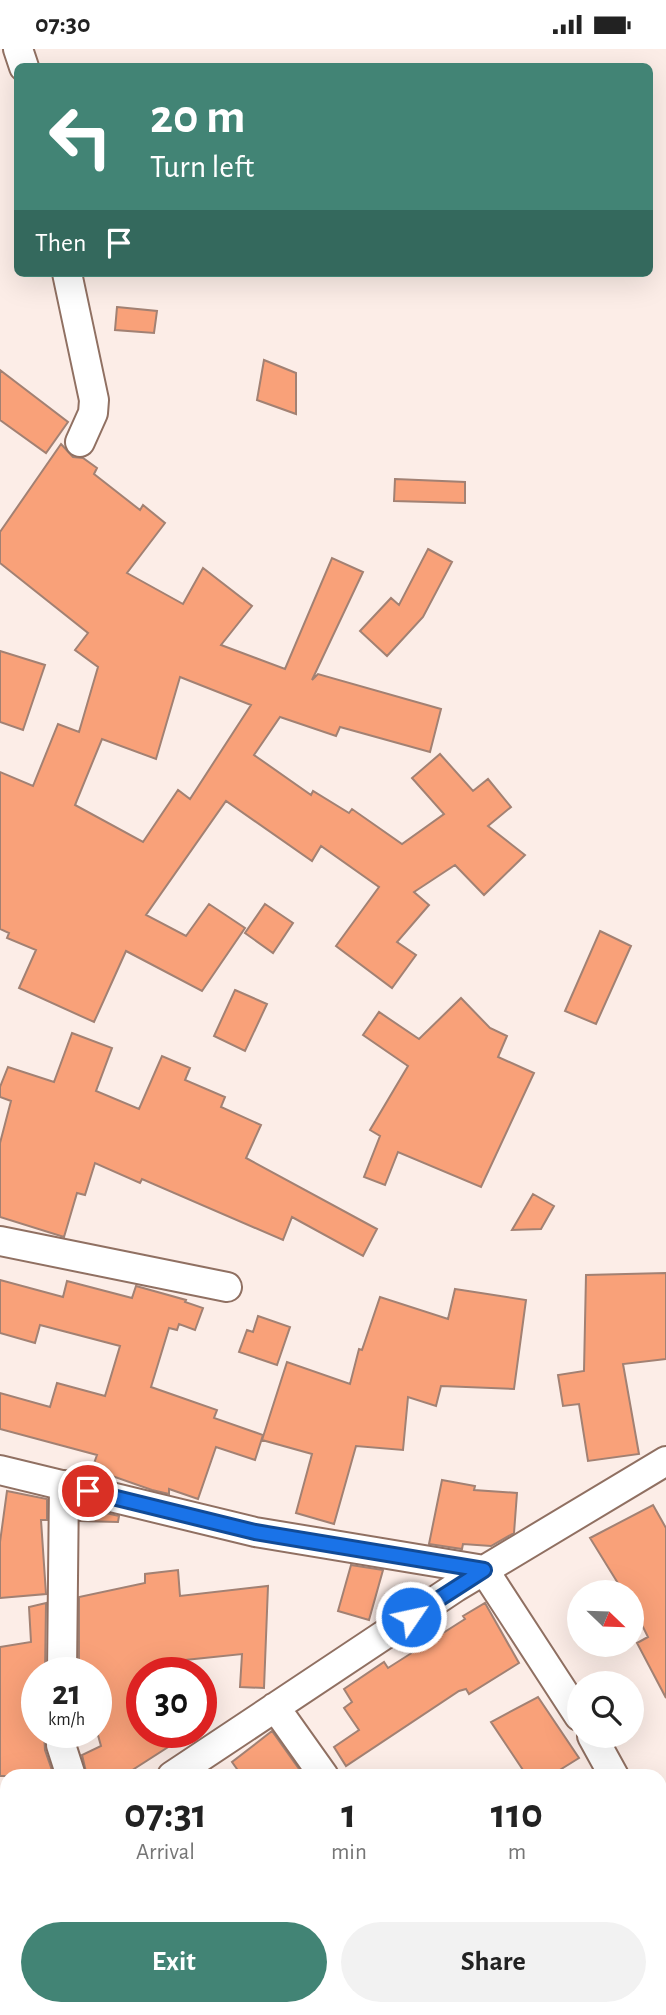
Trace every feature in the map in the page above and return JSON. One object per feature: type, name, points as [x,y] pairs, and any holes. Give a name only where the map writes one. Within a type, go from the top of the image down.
[{"type":"street","points":[[68,277],[94,400],[93,414],[80,442]]},
{"type":"street","points":[[0,1241],[227,1287]]},
{"type":"street","points":[[182,1769],[484,1570],[666,1461]]},
{"type":"street","points":[[0,1470],[255,1532],[484,1570],[567,1698]]},
{"type":"street","points":[[62,1657],[64,1485]]},
{"type":"street","points":[[275,1707],[319,1769]]},
{"type":"street","points":[[62,1748],[69,1769]]},
{"type":"street","points":[[599,1748],[610,1769]]},
{"type":"building","points":[[117,307],[157,311],[154,333],[115,330]]},
{"type":"building","points":[[264,360],[296,373],[296,414],[257,400]]},
{"type":"building","points":[[0,370],[68,422],[46,453],[0,420]]},
{"type":"building","points":[[61,444],[73,457],[83,458],[97,468],[94,474],[140,510],[143,505],[165,523],[127,573],[183,604],[203,568],[252,606],[221,645],[285,669],[332,558],[363,572],[312,680],[318,674],[441,709],[430,752],[340,727],[336,736],[280,717],[254,755],[311,795],[313,791],[349,813],[352,809],[402,844],[444,814],[412,778],[440,754],[473,791],[488,779],[511,807],[488,826],[525,855],[484,895],[455,865],[414,892],[429,905],[397,942],[416,955],[392,988],[336,946],[379,887],[321,846],[312,861],[226,801],[146,915],[186,936],[209,904],[245,928],[202,991],[126,951],[94,1022],[19,988],[36,950],[7,938],[9,933],[0,929],[0,772],[33,786],[58,724],[79,732],[98,667],[75,650],[88,633],[0,563],[0,532]],"holes":[[[180,677],[251,705],[190,799],[178,790],[143,842],[75,805],[102,739],[156,759]]]},
{"type":"building","points":[[395,479],[465,482],[465,503],[394,501]]},
{"type":"building","points":[[428,549],[452,562],[423,617],[387,656],[360,631],[391,598],[399,605]]},
{"type":"building","points":[[0,651],[45,665],[23,730],[0,722]]},
{"type":"building","points":[[265,904],[293,923],[273,953],[245,933]]},
{"type":"building","points":[[600,931],[631,946],[596,1024],[565,1011]]},
{"type":"building","points":[[235,990],[267,1004],[245,1051],[214,1036]]},
{"type":"building","points":[[461,998],[490,1028],[507,1036],[498,1057],[534,1073],[481,1187],[398,1152],[385,1185],[364,1177],[380,1136],[370,1130],[408,1066],[363,1035],[379,1012],[419,1039]]},
{"type":"building","points":[[72,1033],[112,1048],[96,1091],[139,1109],[162,1056],[190,1068],[185,1080],[225,1097],[221,1107],[261,1125],[246,1158],[377,1229],[363,1256],[292,1217],[283,1240],[142,1179],[140,1183],[95,1163],[85,1195],[77,1193],[64,1237],[0,1217],[0,1143],[11,1101],[0,1097],[0,1087],[8,1067],[54,1082]]},
{"type":"building","points":[[533,1194],[554,1206],[541,1229],[512,1230]]},
{"type":"building","points":[[666,1273],[666,1359],[623,1364],[639,1454],[588,1461],[579,1404],[563,1406],[558,1375],[584,1371],[586,1275]]},
{"type":"building","points":[[0,1280],[63,1297],[67,1281],[132,1298],[136,1286],[186,1300],[185,1302],[203,1308],[195,1330],[179,1324],[177,1330],[169,1328],[151,1387],[217,1410],[214,1418],[263,1435],[255,1460],[216,1447],[198,1499],[169,1489],[169,1494],[152,1490],[92,1469],[97,1455],[0,1429],[0,1393],[50,1407],[57,1383],[105,1396],[120,1346],[40,1325],[35,1343],[0,1333]]},
{"type":"building","points":[[455,1289],[526,1300],[514,1389],[441,1386],[436,1406],[408,1397],[403,1450],[356,1446],[334,1524],[296,1513],[312,1454],[262,1440],[287,1362],[350,1384],[359,1349],[362,1350],[380,1297],[448,1319]]},
{"type":"building","points":[[258,1316],[290,1327],[277,1365],[239,1352],[247,1330],[253,1332]]},
{"type":"building","points":[[442,1480],[475,1486],[474,1490],[517,1493],[514,1533],[491,1546],[463,1544],[462,1549],[429,1544]]},
{"type":"building","points":[[7,1491],[47,1499],[47,1520],[41,1520],[46,1594],[0,1598],[0,1542]]},
{"type":"building","points":[[653,1505],[666,1528],[666,1698],[644,1656],[644,1639],[648,1637],[644,1629],[644,1580],[616,1580],[590,1538]]},
{"type":"building","points":[[80,1507],[119,1516],[118,1522],[80,1521]]},
{"type":"building","points":[[351,1565],[383,1570],[369,1620],[338,1611]]},
{"type":"building","points":[[178,1570],[180,1596],[268,1586],[264,1688],[240,1687],[242,1654],[214,1657],[126,1657],[126,1748],[167,1748],[134,1769],[85,1769],[82,1755],[97,1748],[112,1748],[112,1657],[79,1657],[79,1597],[145,1583],[145,1574]]},
{"type":"building","points":[[46,1603],[45,1657],[21,1657],[21,1748],[45,1748],[52,1769],[0,1769],[0,1647],[31,1642],[29,1607]]},
{"type":"building","points":[[485,1603],[519,1663],[469,1694],[466,1689],[459,1691],[346,1766],[334,1747],[359,1730],[344,1708],[352,1702],[344,1689],[384,1662],[388,1668],[465,1619],[463,1616]]},
{"type":"building","points":[[538,1697],[567,1740],[567,1748],[572,1748],[579,1758],[561,1769],[522,1769],[491,1722]]},
{"type":"building","points":[[272,1731],[299,1769],[237,1769],[232,1762]]},
{"type":"route","points":[[88,1491],[255,1532],[484,1570],[411,1617]]}]
